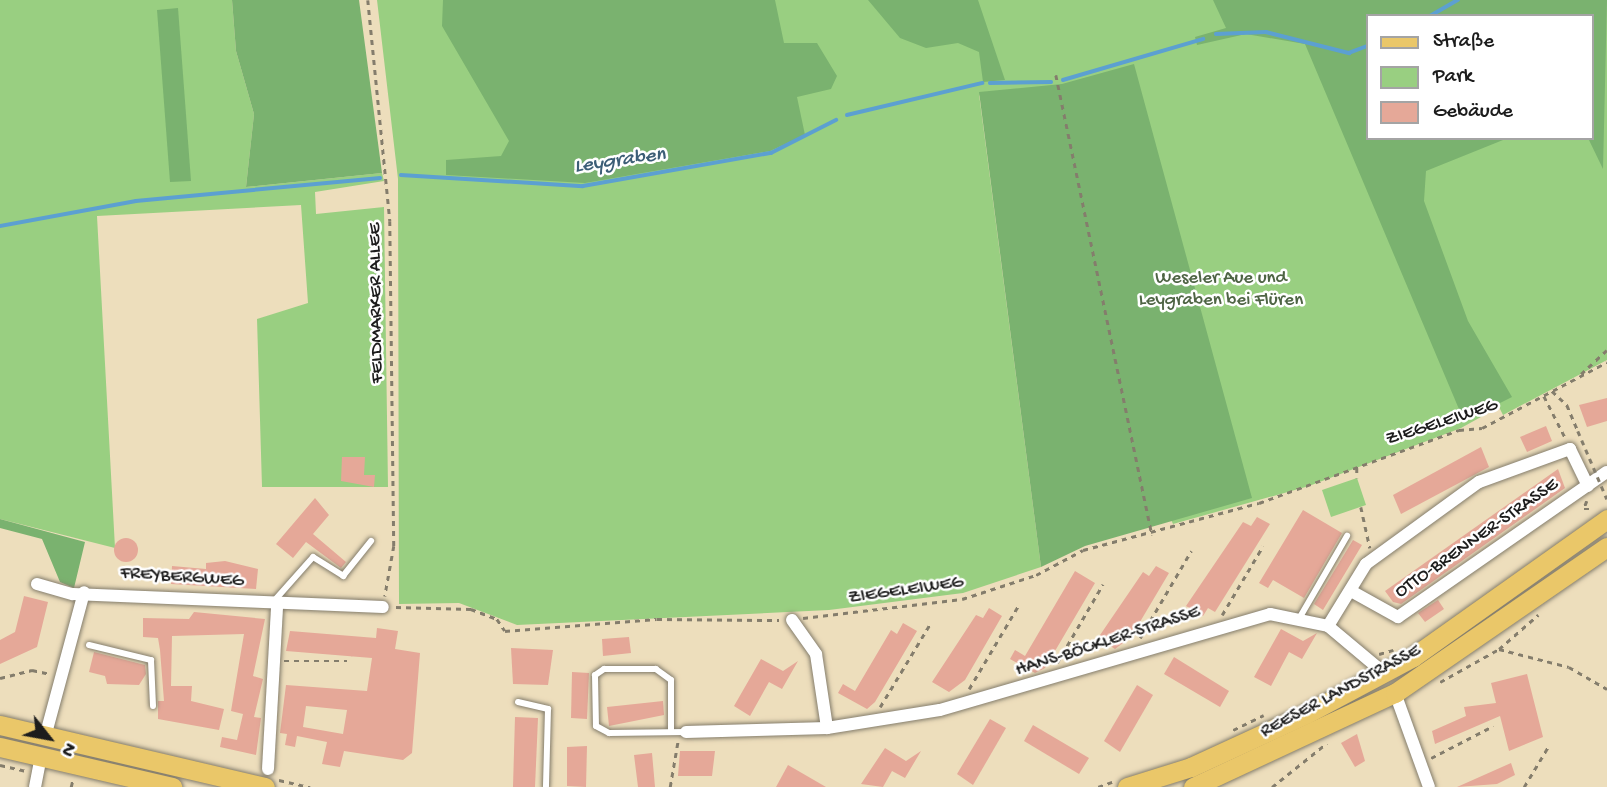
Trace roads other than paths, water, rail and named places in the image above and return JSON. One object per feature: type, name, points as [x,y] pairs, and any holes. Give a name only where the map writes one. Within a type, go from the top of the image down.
[{"type":"main road","name":"REESER LANDSTRASSE","points":[[1127,787],[1191,766],[1384,673],[1601,517]]},
{"type":"main road","name":"REESER LANDSTRASSE","points":[[1193,787],[1395,693],[1607,547]]},
{"type":"main road","points":[[1384,673],[1395,693]]},
{"type":"main road","points":[[0,725],[46,737],[267,778]]},
{"type":"main road","points":[[41,757],[46,737]]},
{"type":"main road","points":[[0,747],[167,786]]},
{"type":"street","name":"OTTO-BRENNER-STRASSE","points":[[1328,626],[1366,564],[1479,482],[1570,449],[1585,488]]},
{"type":"street","name":"OTTO-BRENNER-STRASSE","points":[[1351,591],[1398,617],[1607,472]]},
{"type":"street","name":"FREYBERGWEG","points":[[37,584],[84,592],[274,605],[383,607]]},
{"type":"street","points":[[46,737],[84,592]]},
{"type":"street","points":[[267,778],[274,661],[274,605]]},
{"type":"street","name":"HANS-BÖCKLER-STRASSE","points":[[685,733],[827,728],[958,707],[1128,659],[1215,627],[1270,614],[1300,617],[1328,626],[1384,673]]},
{"type":"street","points":[[792,620],[816,654],[827,728]]},
{"type":"street","points":[[1395,693],[1429,787]]},
{"type":"street","points":[[35,787],[41,757]]},
{"type":"lane","points":[[1300,617],[1347,536]]},
{"type":"lane","points":[[274,605],[313,557],[343,576],[371,541]]},
{"type":"lane","points":[[89,645],[151,660],[153,706]]},
{"type":"lane","points":[[671,732],[671,680],[656,668],[604,669],[595,675],[596,726],[608,733],[685,733]]},
{"type":"lane","points":[[518,702],[548,709],[546,787]]},
{"type":"waterway","name":"Leygraben","points":[[1434,14],[1458,0]]},
{"type":"waterway","name":"Leygraben","points":[[1216,34],[1266,32],[1349,53],[1366,46]]},
{"type":"waterway","name":"Leygraben","points":[[1063,80],[1203,39]]},
{"type":"waterway","name":"Leygraben","points":[[990,83],[1051,82]]},
{"type":"waterway","name":"Leygraben","points":[[847,115],[982,83]]},
{"type":"waterway","name":"Leygraben","points":[[401,175],[583,186],[771,153],[836,120]]},
{"type":"waterway","name":"Leygraben","points":[[0,226],[136,201],[380,178]]},
{"type":"park label","name":"Weseler Aue und Leygraben bei Flüren","points":[[1221,290]]}]
